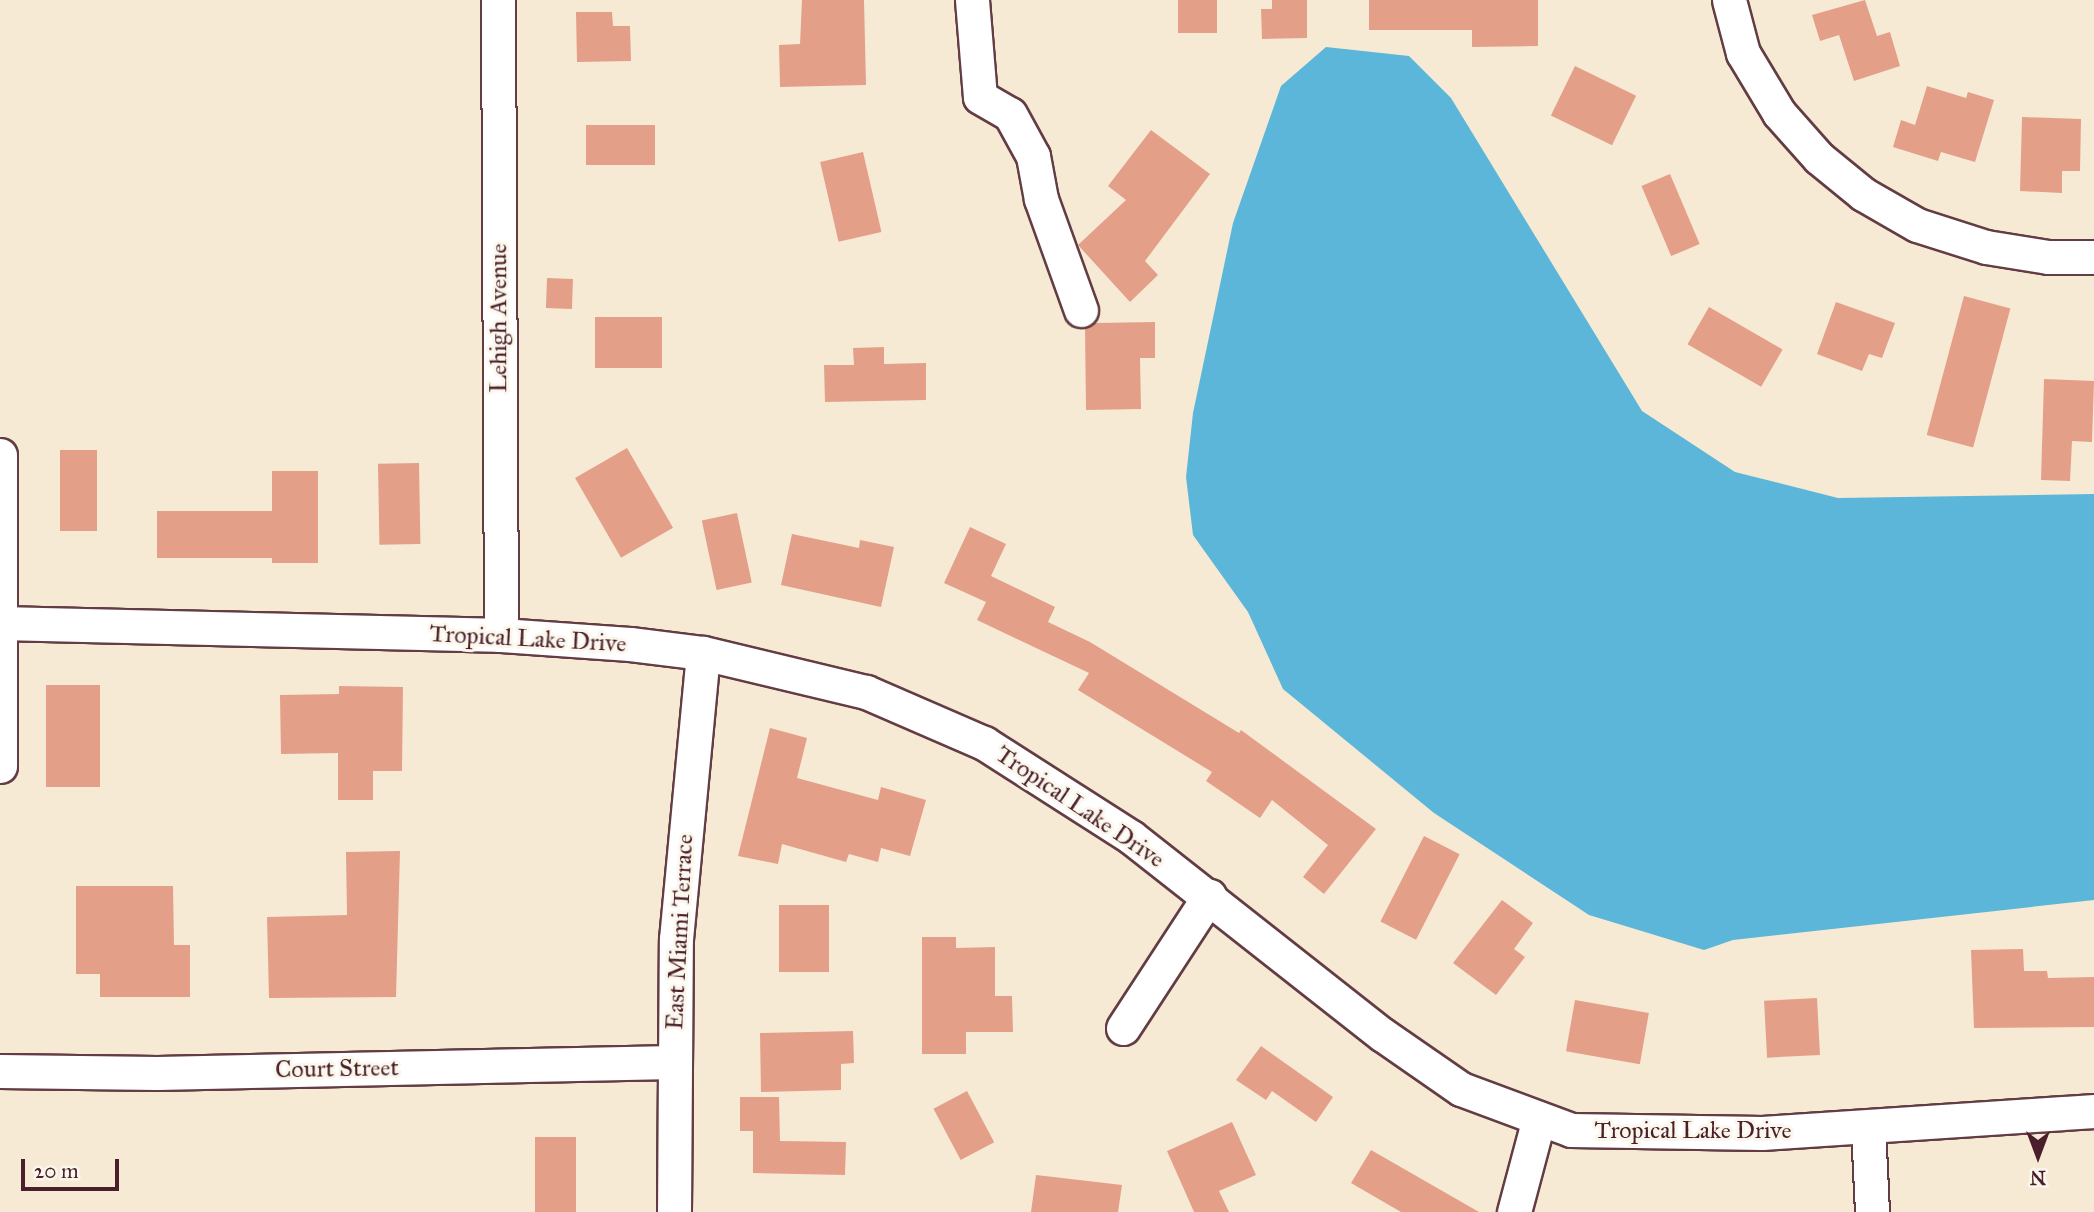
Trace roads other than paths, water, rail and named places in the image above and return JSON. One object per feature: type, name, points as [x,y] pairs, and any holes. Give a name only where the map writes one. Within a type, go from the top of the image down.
[{"type":"street","name":"Lehigh Avenue","points":[[498,0],[501,635]]},
{"type":"street","points":[[972,0],[980,96],[1010,114],[1033,156],[1041,198],[1081,310]]},
{"type":"street","points":[[1729,0],[1743,52],[1779,113],[1819,158],[1863,194],[1917,225],[1986,247],[2048,257],[2094,257]]},
{"type":"street","points":[[0,455],[0,766]]},
{"type":"street","name":"Tropical Lake Drive","points":[[1,624],[501,635],[703,653],[866,692],[984,743],[1131,837],[1383,1035],[1461,1089],[1538,1122],[1612,1134],[1868,1127],[2094,1111]]},
{"type":"street","name":"East Miami Terrace","points":[[674,1212],[676,939],[703,653]]},
{"type":"street","points":[[1123,1028],[1209,896]]},
{"type":"street","name":"Court Street","points":[[0,1071],[157,1073],[674,1062]]},
{"type":"street","points":[[1514,1212],[1538,1122]]},
{"type":"street","points":[[1868,1127],[1872,1212]]},
{"type":"water","points":[[1326,47],[1409,56],[1451,98],[1642,411],[1735,472],[1838,498],[2094,494],[2094,900],[1733,940],[1704,950],[1589,915],[1434,813],[1283,689],[1248,612],[1193,535],[1186,477],[1193,413],[1233,223],[1281,86]]}]
